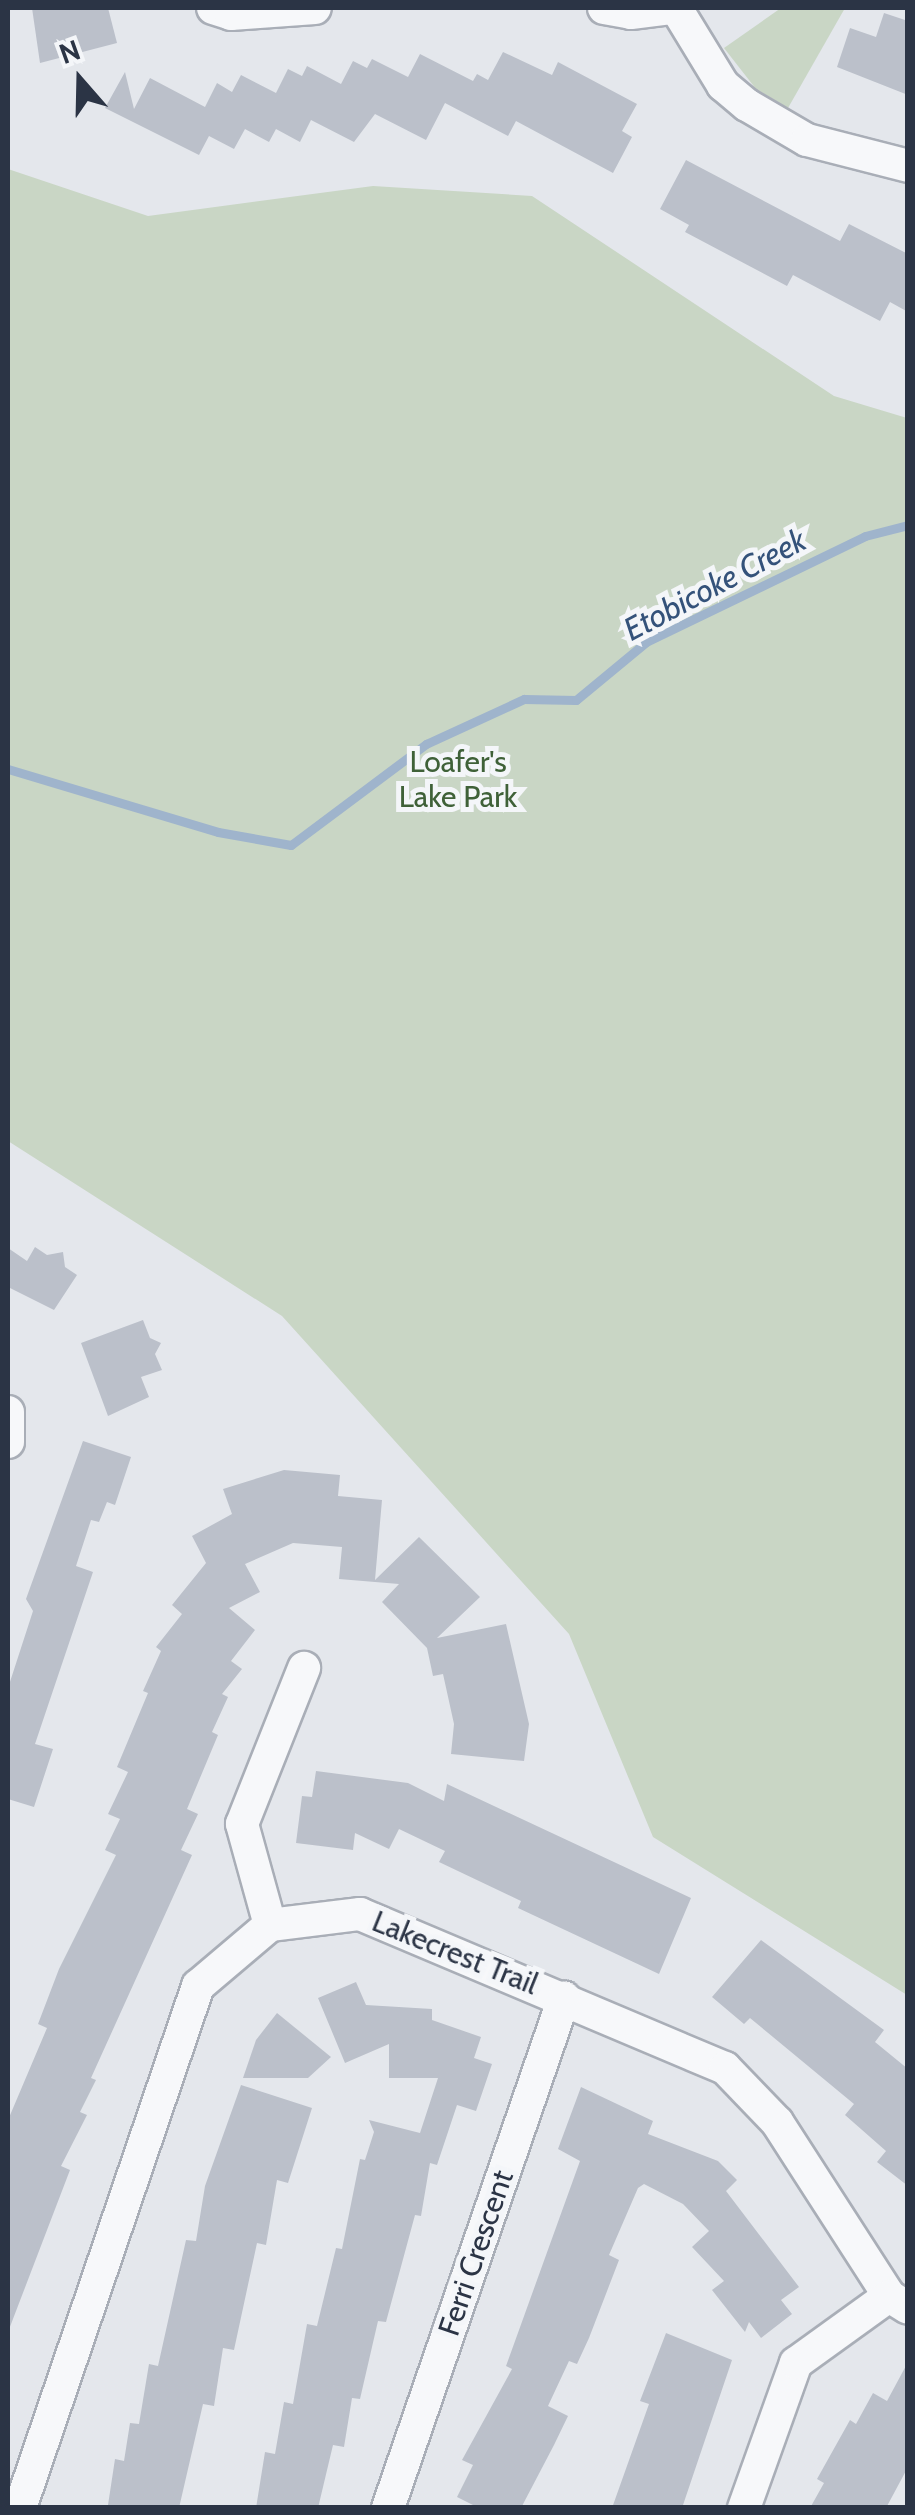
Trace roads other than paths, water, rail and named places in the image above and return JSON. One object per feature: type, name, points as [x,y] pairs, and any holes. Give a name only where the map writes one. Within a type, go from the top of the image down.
[{"type":"street","points":[[213,8],[269,14],[315,8]]},
{"type":"street","points":[[604,8],[630,13],[674,8],[724,85],[747,105],[807,140],[908,166]]},
{"type":"street","points":[[8,1412],[8,1442]]},
{"type":"street","points":[[20,2508],[198,1986],[270,1925],[242,1824],[304,1668]]},
{"type":"street","name":"Lakecrest Trail","points":[[270,1925],[360,1914],[725,2068],[777,2122],[898,2302]]},
{"type":"street","name":"Ferri Crescent","points":[[388,2508],[564,1998]]},
{"type":"street","points":[[744,2508],[796,2363],[898,2302]]},
{"type":"waterway","name":"Etobicoke Creek","points":[[8,769],[218,832],[291,845],[426,744],[524,699],[576,700],[646,642],[865,536],[908,525]]},
{"type":"park label","name":"Loafer's Lake Park","points":[[458,779]]}]
